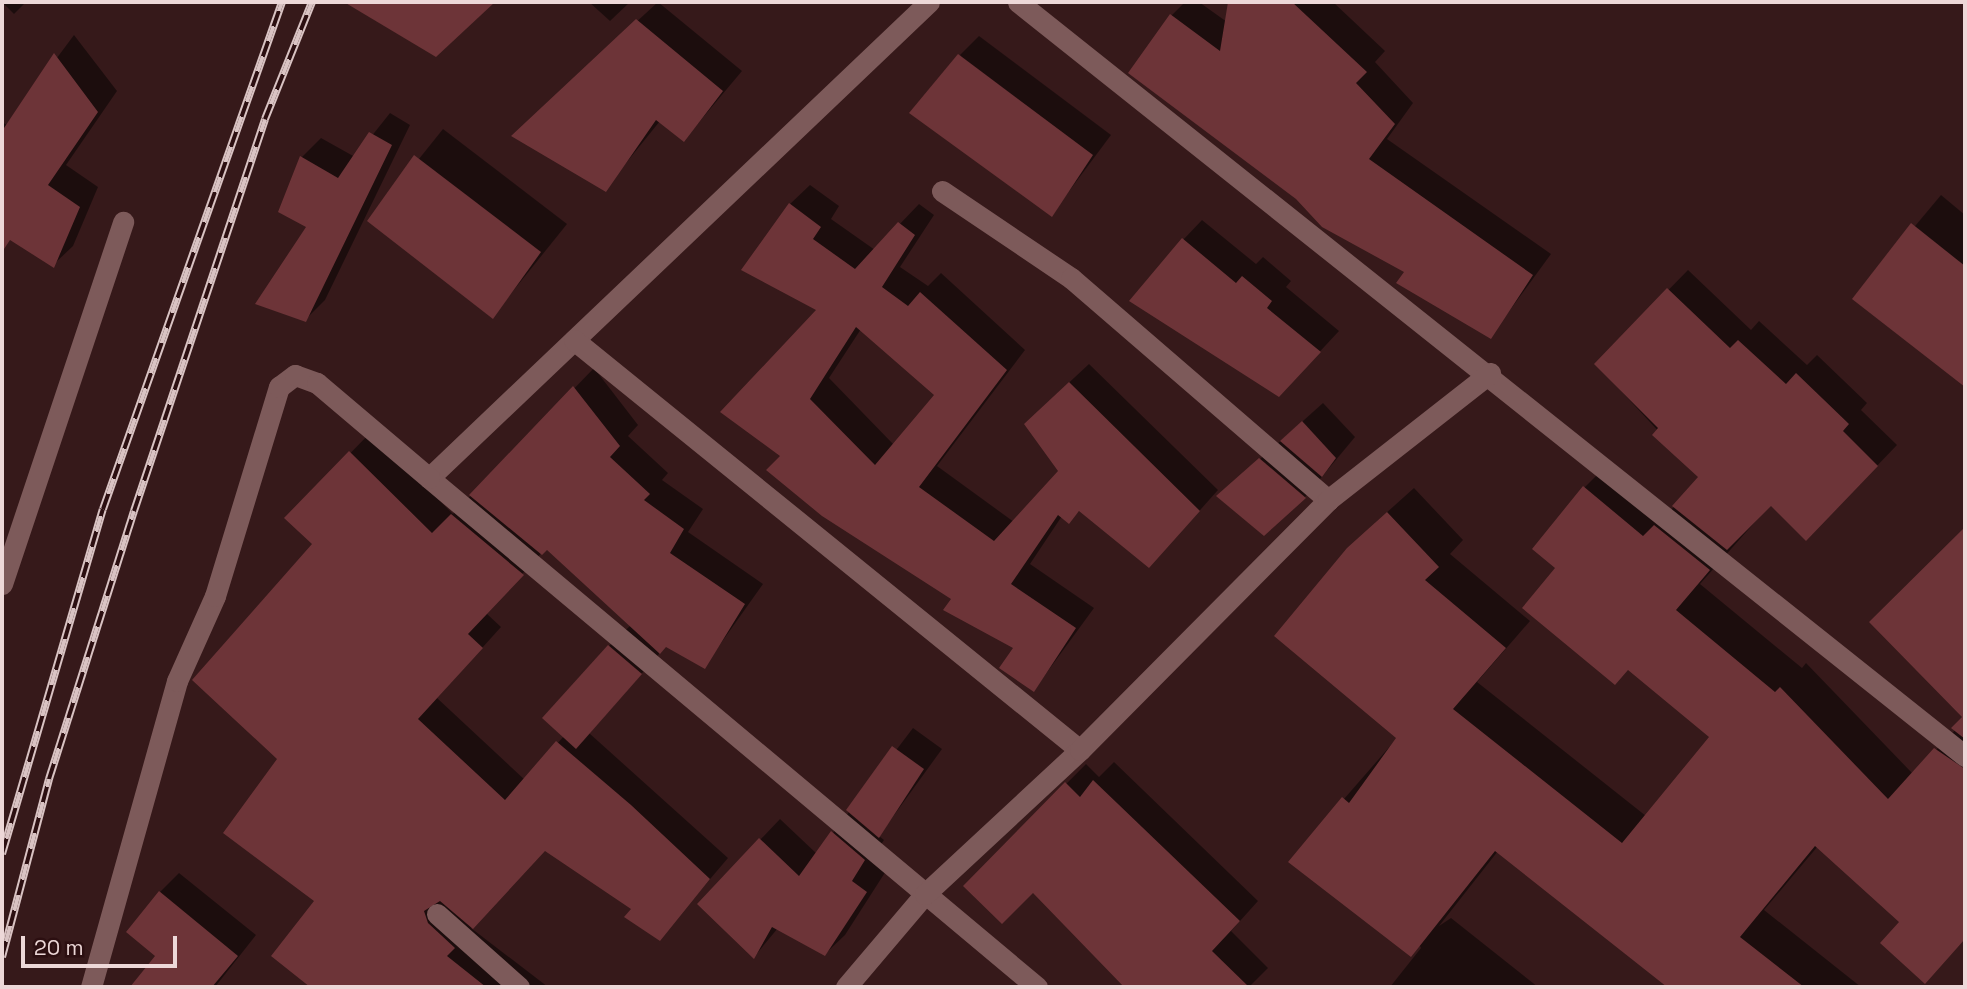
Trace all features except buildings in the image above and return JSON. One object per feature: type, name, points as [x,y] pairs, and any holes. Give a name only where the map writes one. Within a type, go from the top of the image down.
[{"type":"street","points":[[429,478],[929,2]]},
{"type":"street","points":[[1018,2],[1490,373],[1965,757]]},
{"type":"street","points":[[942,191],[1071,278],[1328,500]]},
{"type":"street","points":[[2,584],[123,222]]},
{"type":"street","points":[[574,340],[1080,750]]},
{"type":"street","points":[[846,987],[925,894],[1080,750],[1328,500],[1490,373]]},
{"type":"street","points":[[91,987],[177,681],[215,596],[279,387],[295,375],[317,383],[1037,987]]},
{"type":"street","points":[[437,914],[519,987]]},
{"type":"railway","points":[[2,854],[103,509],[282,2]]},
{"type":"railway","points":[[2,957],[49,779],[134,511],[265,119],[312,2]]}]
